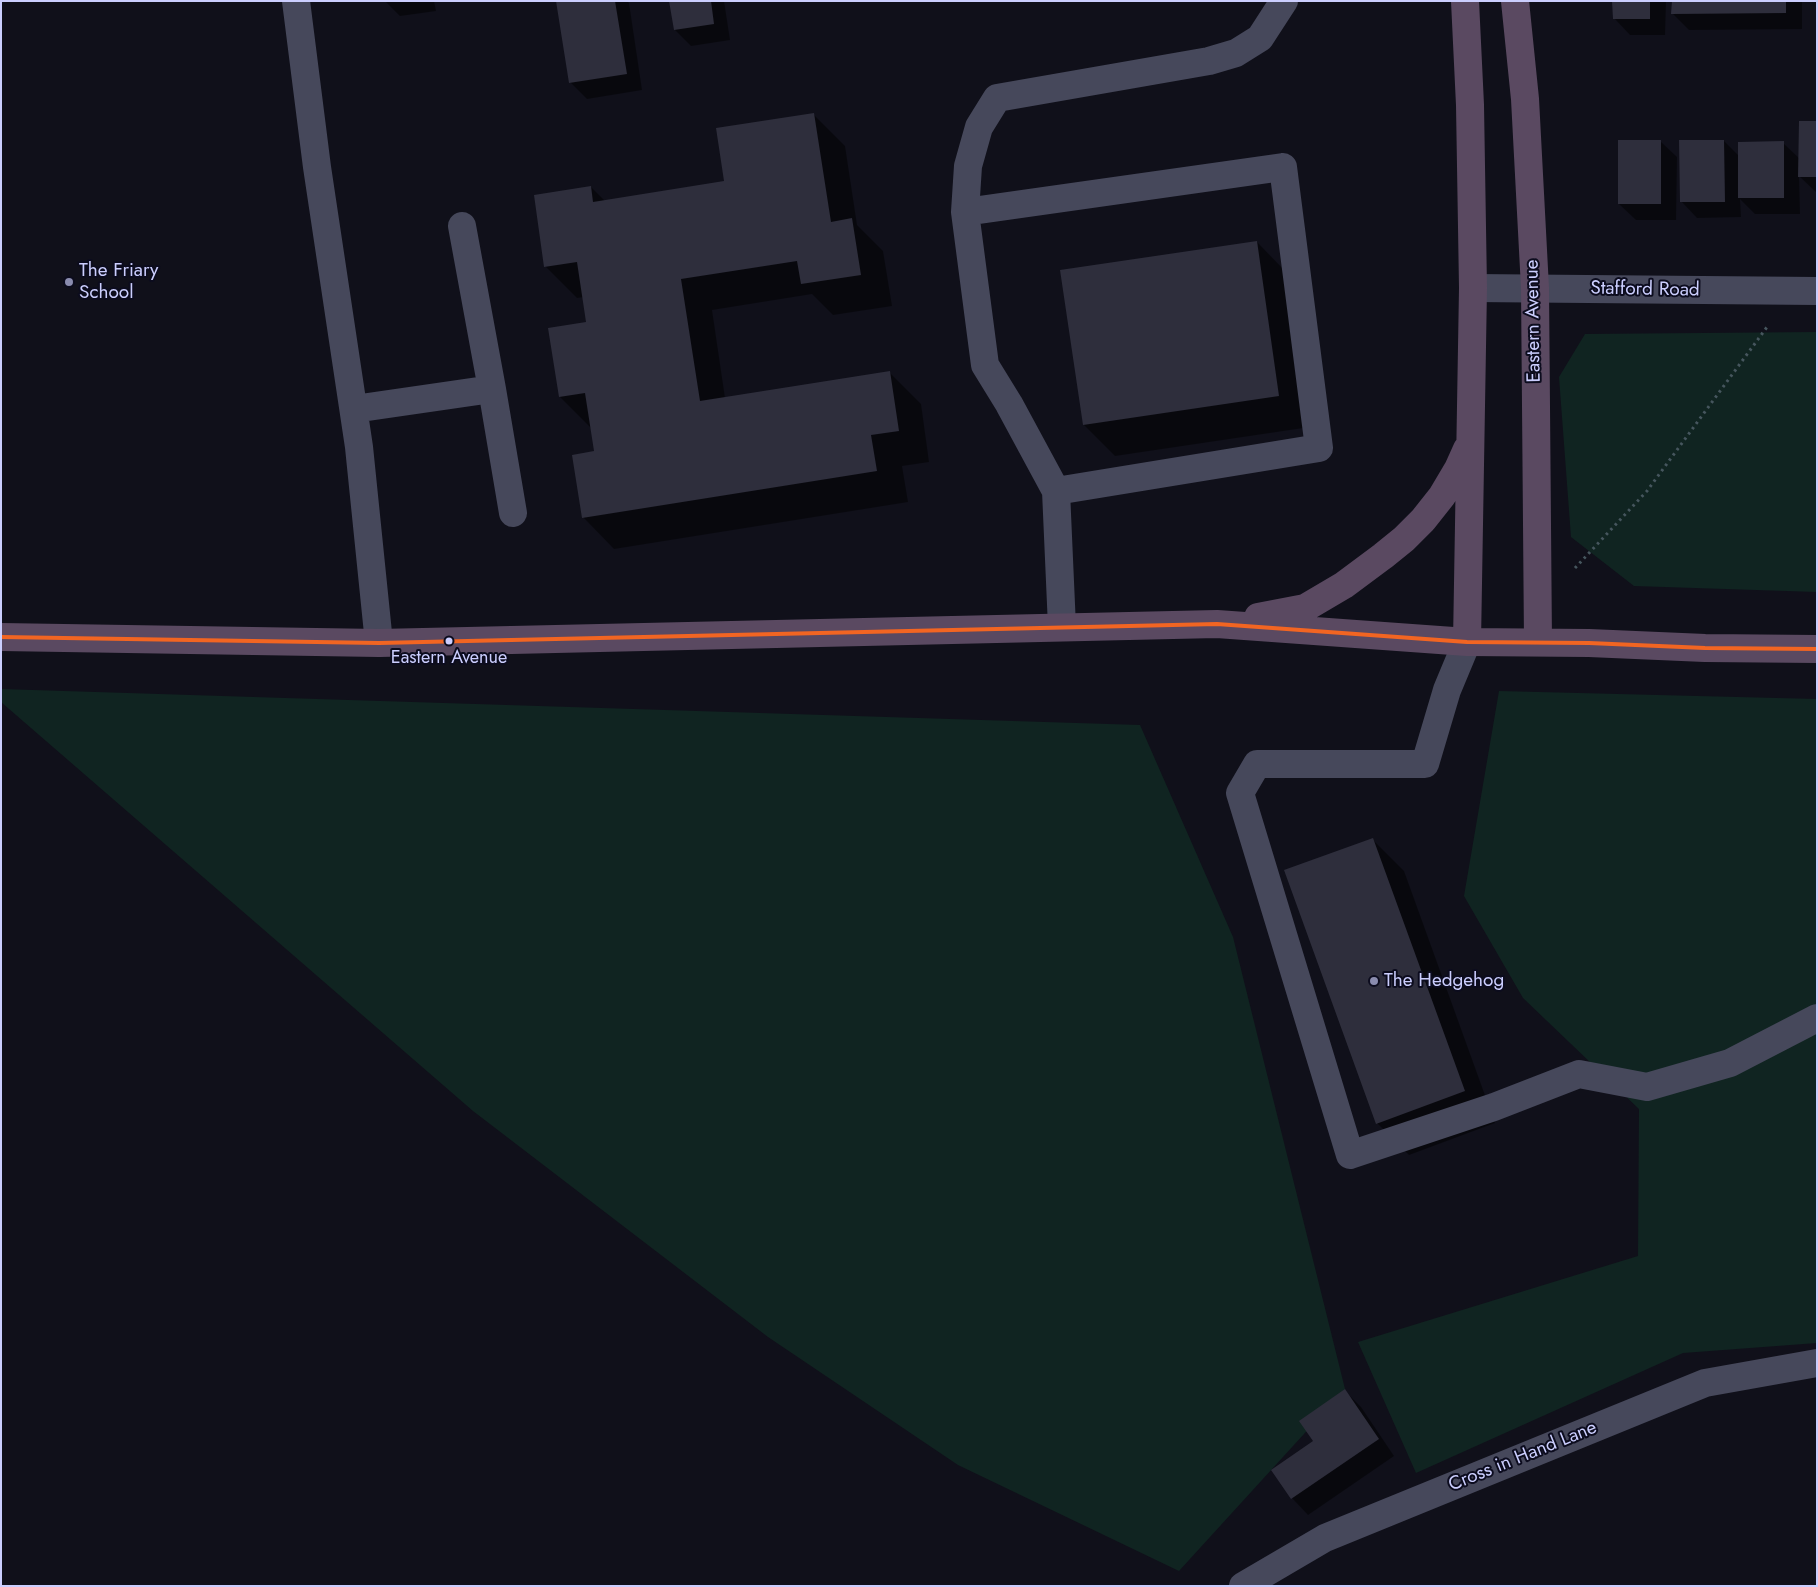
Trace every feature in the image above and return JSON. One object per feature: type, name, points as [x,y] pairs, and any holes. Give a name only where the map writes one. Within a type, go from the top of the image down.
[{"type":"highway","points":[[1465,1],[1470,105],[1473,288],[1467,642]]},
{"type":"highway","name":"Eastern Avenue","points":[[1515,1],[1525,99],[1535,288],[1538,642]]},
{"type":"highway","points":[[1217,624],[1305,608],[1344,585],[1404,539],[1423,520],[1442,496],[1458,470],[1470,441]]},
{"type":"highway","points":[[1,637],[379,643],[1217,624],[1467,642],[1817,649]]},
{"type":"street","points":[[296,1],[317,167],[359,447],[379,643]]},
{"type":"street","points":[[1062,627],[1056,492],[1009,404],[985,365],[965,212],[968,166],[979,126],[996,98],[1209,61],[1236,53],[1260,38],[1284,1]]},
{"type":"street","points":[[965,212],[1283,167],[1319,448],[1056,492]]},
{"type":"street","points":[[462,226],[513,513]]},
{"type":"street","name":"Stafford Road","points":[[1473,288],[1808,291]]},
{"type":"street","points":[[354,409],[492,388]]},
{"type":"street","points":[[1467,642],[1447,690],[1425,764],[1257,764],[1240,793],[1350,1155],[1494,1107],[1579,1074],[1647,1087],[1730,1063],[1817,1018]]},
{"type":"street","name":"Cross in Hand Lane","points":[[1243,1586],[1325,1538],[1705,1383],[1817,1363]]},
{"type":"path","points":[[1574,577],[1574,568],[1647,491],[1774,318],[1808,291]]},
{"type":"green space","points":[[1817,332],[1817,592],[1634,586],[1571,537],[1559,377],[1585,334]]},
{"type":"green space","points":[[1,689],[1140,725],[1233,937],[1345,1389],[1179,1571],[958,1465],[768,1337],[473,1111],[1,702]]},
{"type":"green space","points":[[1499,691],[1817,699],[1817,1343],[1683,1353],[1416,1473],[1358,1342],[1638,1256],[1639,1109],[1523,998],[1464,896]]},
{"type":"building","points":[[556,1],[615,1],[627,74],[569,83]]},
{"type":"building","points":[[669,1],[711,1],[714,24],[674,30]]},
{"type":"building","points":[[1612,1],[1650,1],[1650,19],[1613,19]]},
{"type":"building","points":[[1672,1],[1786,1],[1786,13],[1671,14]]},
{"type":"building","points":[[814,113],[831,222],[852,218],[861,275],[801,284],[797,261],[681,279],[700,401],[890,371],[899,431],[871,435],[877,471],[582,518],[572,455],[594,451],[585,393],[559,397],[548,328],[586,322],[577,262],[544,267],[534,195],[591,186],[593,202],[724,181],[716,128]]},
{"type":"building","points":[[1799,121],[1817,121],[1817,177],[1798,177]]},
{"type":"building","points":[[1618,140],[1661,140],[1661,204],[1618,204]]},
{"type":"building","points":[[1679,140],[1724,140],[1725,202],[1680,202]]},
{"type":"building","points":[[1784,141],[1784,198],[1738,198],[1738,142]]},
{"type":"building","points":[[1257,241],[1279,396],[1083,425],[1060,270]]},
{"type":"building","name":"The Hedgehog","points":[[1373,838],[1465,1091],[1376,1124],[1284,870]]},
{"type":"building","points":[[1345,1389],[1379,1439],[1291,1499],[1271,1470],[1313,1441],[1299,1421]]},
{"type":"transit line","points":[[1,637],[379,643],[1217,624],[1467,642],[1817,649]]},
{"type":"place","name":"The Friary School","points":[[69,282]]},
{"type":"place","name":"Eastern Avenue","points":[[449,641]]},
{"type":"place","name":"The Hedgehog","points":[[1374,981]]}]
